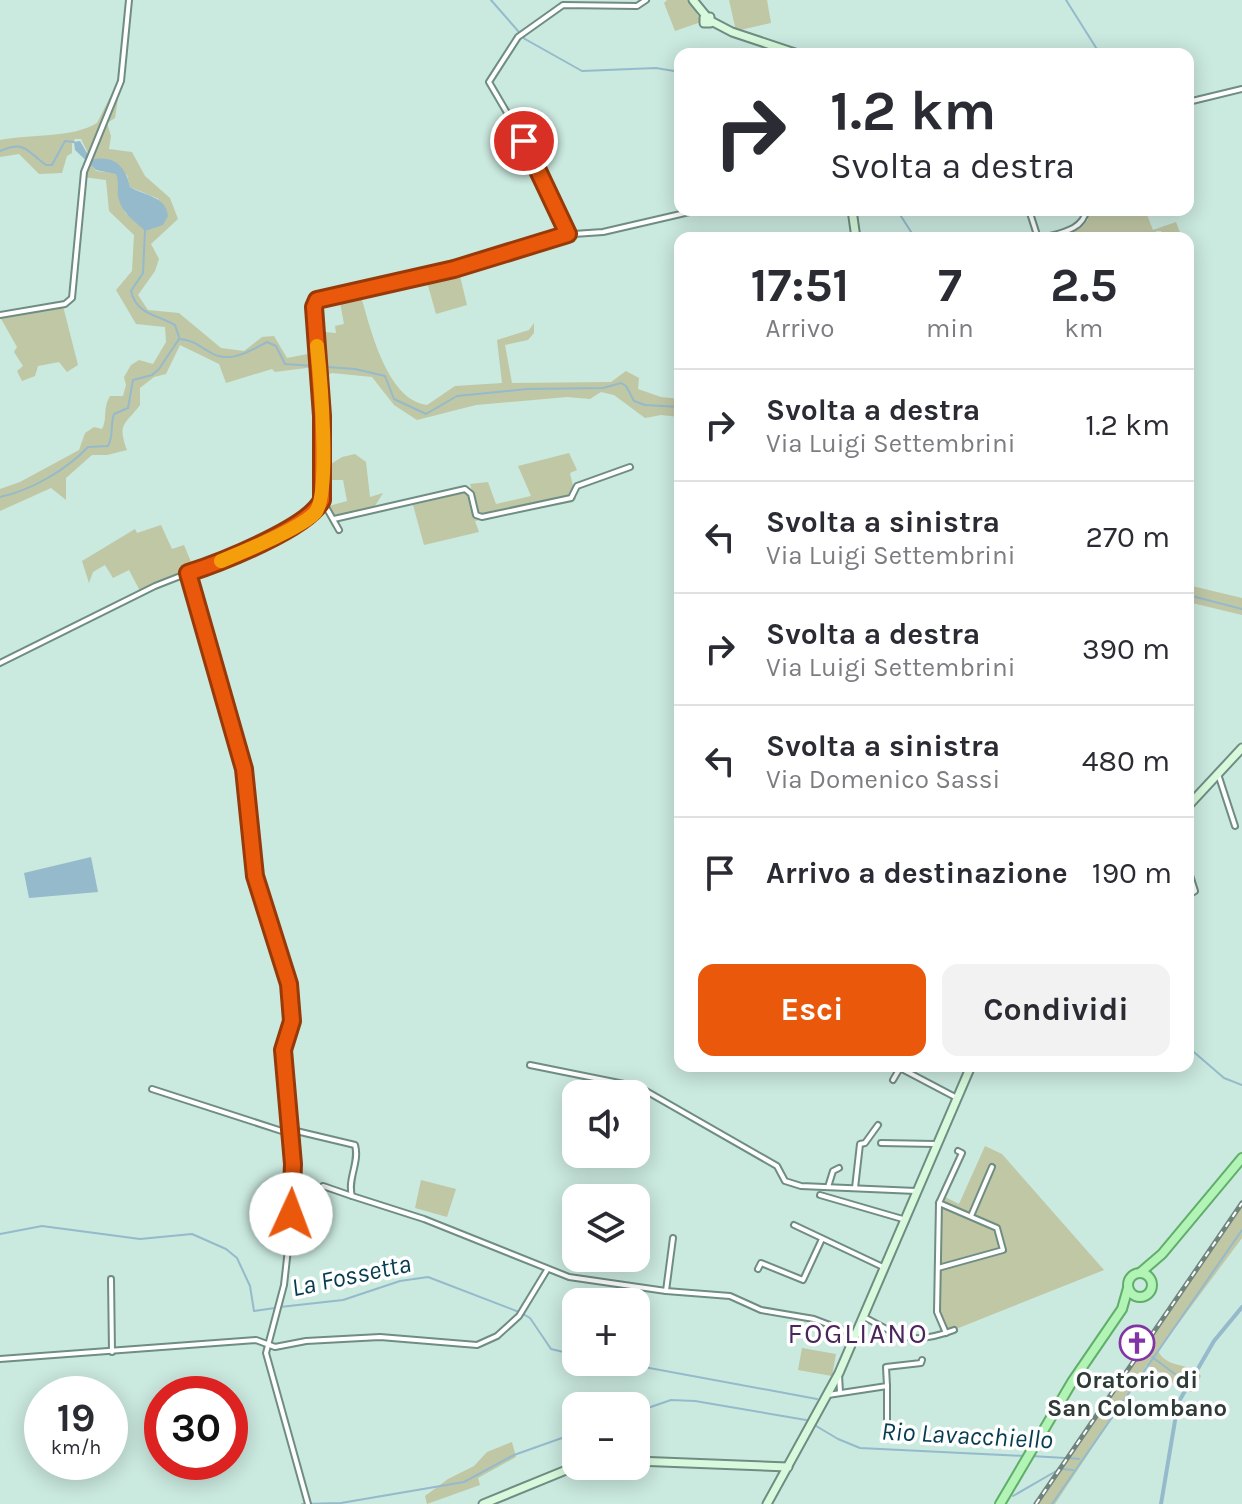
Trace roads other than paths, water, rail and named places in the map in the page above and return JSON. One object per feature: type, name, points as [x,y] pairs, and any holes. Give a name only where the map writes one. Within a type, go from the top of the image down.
[{"type":"main road","points":[[1000,1504],[1072,1382],[1118,1315],[1130,1278],[1162,1254],[1242,1158]]},
{"type":"main road","points":[[1118,1315],[1151,1291],[1153,1271],[1162,1254]]},
{"type":"main road","points":[[1141,1272],[1148,1275],[1152,1282]]},
{"type":"main road","points":[[1128,1288],[1131,1294],[1141,1297]]},
{"type":"street","points":[[0,315],[65,304],[72,298],[86,164],[121,81],[129,0]]},
{"type":"street","points":[[568,234],[537,164],[489,82],[518,37],[555,10],[571,3],[637,6],[646,0]]},
{"type":"street","points":[[695,3],[707,20],[781,48]]},
{"type":"street","points":[[1194,101],[1242,89]]},
{"type":"street","points":[[339,530],[322,500],[319,360],[314,307],[320,298],[430,275],[568,234],[603,232],[674,216]]},
{"type":"street","points":[[1058,232],[1077,226],[1085,216]]},
{"type":"street","points":[[334,519],[465,489],[470,492],[476,515],[482,517],[571,498],[577,486],[630,467]]},
{"type":"street","points":[[0,663],[155,586],[234,555],[310,517],[322,500]]},
{"type":"street","points":[[188,573],[244,769],[255,876],[289,984],[292,1021],[283,1050],[291,1132],[292,1197],[284,1285],[267,1344],[268,1369],[308,1503]]},
{"type":"street","points":[[1194,800],[1241,753]]},
{"type":"street","points":[[1218,774],[1235,826]]},
{"type":"street","points":[[530,1065],[639,1087],[777,1166],[788,1182],[919,1191]]},
{"type":"street","points":[[893,1080],[897,1072]]},
{"type":"street","points":[[909,1072],[957,1098]]},
{"type":"street","points":[[767,1504],[839,1373],[968,1072]]},
{"type":"street","points":[[152,1089],[258,1126],[355,1145],[357,1155],[350,1187],[352,1196]]},
{"type":"street","points":[[855,1188],[860,1144],[865,1143],[878,1125]]},
{"type":"street","points":[[881,1143],[938,1145]]},
{"type":"street","points":[[946,1333],[937,1312],[939,1203],[962,1153],[958,1151]]},
{"type":"street","points":[[971,1217],[992,1167]]},
{"type":"street","points":[[828,1187],[833,1171],[839,1168]]},
{"type":"street","points":[[323,1186],[424,1219],[572,1278],[730,1296],[761,1310],[814,1319],[856,1335]]},
{"type":"street","points":[[820,1195],[906,1220]]},
{"type":"street","points":[[938,1268],[1003,1250],[997,1228],[939,1203]]},
{"type":"street","points":[[794,1225],[885,1268]]},
{"type":"street","points":[[666,1291],[673,1238]]},
{"type":"street","points":[[758,1269],[761,1263],[803,1280],[822,1239]]},
{"type":"street","points":[[0,1359],[256,1340],[275,1347],[306,1341],[380,1337],[477,1345],[497,1336],[519,1316],[548,1269]]},
{"type":"street","points":[[111,1279],[112,1352]]},
{"type":"street","points":[[864,1317],[916,1340],[931,1339],[954,1330]]},
{"type":"street","points":[[887,1434],[886,1367],[921,1363],[922,1360]]},
{"type":"street","points":[[839,1373],[840,1392]]},
{"type":"street","points":[[827,1396],[887,1386]]},
{"type":"street","points":[[650,1462],[788,1467]]},
{"type":"street","points":[[483,1504],[562,1472]]},
{"type":"water","points":[[80,141],[91,160],[106,159],[118,164],[130,187],[163,204],[168,216],[163,225],[145,231],[130,217],[119,200],[116,174],[96,170],[75,150],[74,142]]},
{"type":"water","points":[[91,857],[98,892],[29,898],[24,873]]},
{"type":"waterway","points":[[491,0],[525,39],[582,71],[656,68],[674,71]]},
{"type":"waterway","points":[[1066,0],[1096,48]]},
{"type":"waterway","points":[[0,151],[21,147],[46,165],[52,165],[65,141],[74,142]]},
{"type":"waterway","points":[[901,216],[911,232]]},
{"type":"waterway","points":[[145,231],[143,273],[131,291],[138,305],[148,313],[175,325],[179,337]]},
{"type":"waterway","points":[[179,339],[223,357],[238,356],[267,342],[276,346],[285,364],[355,369],[385,376],[394,399],[426,414],[457,396],[527,389],[603,388],[621,383],[634,401],[645,405],[674,407]]},
{"type":"waterway","points":[[0,497],[48,478],[88,447],[108,446],[114,414],[128,408],[133,380],[152,375],[159,369],[179,339]]},
{"type":"waterway","points":[[1194,597],[1242,609]]},
{"type":"waterway","points":[[1194,1052],[1224,1078],[1242,1085]]},
{"type":"waterway","name":"La Fossetta","points":[[0,1234],[42,1226],[140,1239],[192,1234],[226,1249],[237,1258],[250,1286],[254,1311],[275,1308]]},
{"type":"waterway","points":[[1052,1504],[1242,1230]]},
{"type":"waterway","name":"La Fossetta","points":[[280,1307],[343,1300],[400,1281],[428,1277],[519,1312]]},
{"type":"waterway","points":[[1161,1504],[1178,1403],[1214,1341],[1242,1307]]},
{"type":"waterway","name":"La Fossetta","points":[[523,1314],[530,1318],[551,1349],[562,1352]]},
{"type":"waterway","points":[[1152,1357],[1179,1377]]},
{"type":"waterway","name":"La Fossetta","points":[[650,1368],[817,1399]]},
{"type":"waterway","name":"Rio Lavacchiello","points":[[650,1407],[671,1400],[695,1401],[806,1420],[860,1448],[1024,1456]]},
{"type":"waterway","name":"Rio Lavacchiello","points":[[302,1504],[341,1503],[464,1482],[514,1455],[562,1438]]},
{"type":"waterway","name":"Rio Lavacchiello","points":[[1031,1456],[1065,1458]]},
{"type":"waterway","name":"Rio Lavacchiello","points":[[1069,1458],[1079,1459]]},
{"type":"waterway","points":[[1062,1469],[1073,1470]]},
{"type":"waterway","points":[[1013,1496],[1058,1470]]},
{"type":"railway","points":[[1036,1504],[1242,1203]]},
{"type":"place","name":"Oratorio di San Colombano","points":[[1137,1343]]},
{"type":"district","name":"FOGLIANO","points":[[858,1333]]}]
